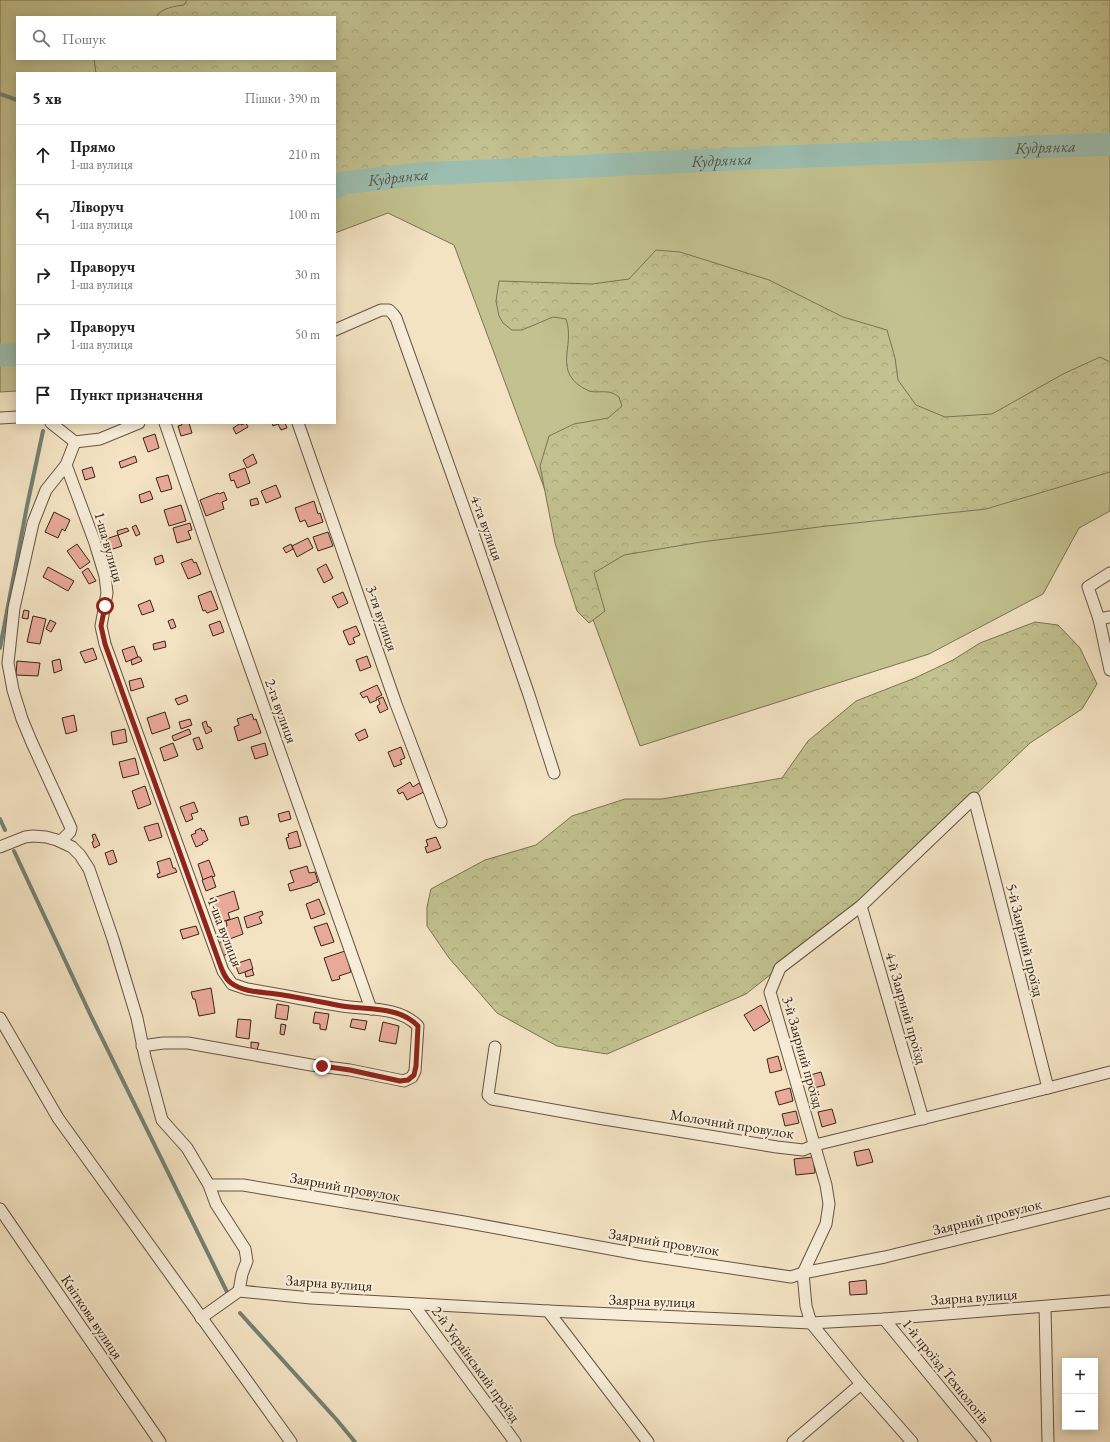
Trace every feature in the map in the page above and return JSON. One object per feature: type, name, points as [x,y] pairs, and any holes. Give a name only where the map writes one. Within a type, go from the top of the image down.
[{"type":"street","name":"4-та вулиця","points":[[336,330],[385,310],[391,312],[401,331],[430,417],[512,645],[554,774]]},
{"type":"street","points":[[0,418],[16,417]]},
{"type":"street","points":[[52,424],[75,442],[100,440],[137,424]]},
{"type":"street","name":"2-га вулиця","points":[[165,424],[371,1009]]},
{"type":"street","name":"3-тя вулиця","points":[[298,424],[391,690],[441,822]]},
{"type":"street","points":[[61,842],[70,832],[71,828],[20,714],[13,690],[8,662],[14,608],[36,515],[43,495],[48,486],[66,465],[75,442]]},
{"type":"street","name":"1-ша вулиця","points":[[66,465],[105,576],[107,593],[101,626],[105,644],[222,971],[232,984],[247,990],[403,1015],[410,1018],[418,1026],[416,1066],[414,1075],[408,1080],[400,1081],[350,1070],[311,1065],[188,1043],[164,1043],[142,1046]]},
{"type":"street","points":[[1110,573],[1088,588],[1099,620],[1110,670]]},
{"type":"street","points":[[1099,620],[1110,617]]},
{"type":"street","name":"5-й Заярний проїзд","points":[[861,906],[974,798],[1048,1088]]},
{"type":"street","points":[[0,847],[20,838],[29,836],[46,837],[61,842],[76,850],[89,869],[113,939],[137,1018],[142,1046],[162,1120],[187,1148],[209,1185],[216,1204],[245,1249],[247,1261],[242,1274],[239,1291],[201,1318]]},
{"type":"street","name":"3-й Заярний проїзд","points":[[803,1272],[826,1224],[829,1204],[826,1185],[815,1145],[770,992],[780,968],[861,906]]},
{"type":"street","name":"4-й Заярний проїзд","points":[[861,906],[923,1119]]},
{"type":"street","points":[[0,1018],[58,1118],[291,1442]]},
{"type":"street","name":"Молочний провулок","points":[[495,1047],[488,1095],[492,1099],[598,1118],[803,1150],[815,1145],[1110,1072]]},
{"type":"street","name":"Заярний провулок","points":[[209,1185],[243,1185],[456,1221],[642,1255],[792,1277],[803,1272],[885,1257],[1110,1202]]},
{"type":"street","name":"Квіткова вулиця","points":[[0,1208],[160,1442]]},
{"type":"street","points":[[803,1272],[806,1306],[811,1323],[861,1384],[912,1442]]},
{"type":"street","name":"Заярна вулиця","points":[[239,1291],[311,1298],[413,1304],[811,1323],[1110,1302]]},
{"type":"street","name":"2-й Український проїзд","points":[[413,1304],[515,1442]]},
{"type":"street","points":[[1045,1307],[1048,1442]]},
{"type":"street","points":[[548,1311],[648,1442]]},
{"type":"street","name":"1-й проїзд Технологів","points":[[884,1319],[984,1442]]},
{"type":"street","points":[[793,1442],[861,1384]]},
{"type":"green space","points":[[0,0],[1110,0],[1110,511],[1079,528],[1043,594],[929,654],[640,746],[454,245],[388,213],[336,233],[336,72],[16,72],[16,391],[0,392]]},
{"type":"green space","points":[[187,0],[1110,0],[1110,139],[546,165],[445,173],[434,170],[336,177],[336,72],[96,72],[94,60],[336,60],[336,16],[157,16],[161,11],[184,5]]},
{"type":"green space","points":[[656,250],[680,252],[769,280],[843,317],[887,330],[895,358],[898,380],[916,405],[945,417],[992,414],[1063,374],[1100,357],[1110,362],[1110,472],[986,509],[827,526],[701,542],[624,555],[594,573],[605,611],[589,623],[577,611],[555,543],[540,466],[549,436],[574,424],[608,418],[622,406],[619,397],[609,392],[589,391],[577,384],[570,376],[567,368],[568,329],[566,319],[553,317],[522,330],[512,330],[503,323],[499,316],[496,301],[499,281],[592,284],[629,279]]},
{"type":"green space","points":[[1035,622],[1058,625],[1080,648],[1097,684],[1082,709],[1030,743],[870,895],[746,994],[607,1054],[557,1046],[497,1013],[449,958],[427,926],[427,907],[431,889],[485,860],[536,845],[572,816],[625,799],[662,799],[782,778],[808,741],[856,701],[915,678],[953,660],[980,643]]},
{"type":"building","points":[[189,424],[192,433],[181,436],[178,426]]},
{"type":"building","points":[[239,424],[246,424],[248,427],[236,434],[233,428]]},
{"type":"building","points":[[278,424],[285,424],[287,428],[281,430]]},
{"type":"building","points":[[155,434],[159,448],[148,452],[143,438]]},
{"type":"building","points":[[253,454],[257,463],[247,468],[243,460]]},
{"type":"building","points":[[135,456],[137,462],[121,468],[119,462]]},
{"type":"building","points":[[92,467],[95,477],[85,480],[82,470]]},
{"type":"building","points":[[245,468],[250,483],[237,488],[234,480],[231,481],[229,474]]},
{"type":"building","points":[[168,475],[172,489],[161,492],[156,478]]},
{"type":"building","points":[[276,485],[281,497],[266,503],[261,491]]},
{"type":"building","points":[[150,491],[153,499],[141,503],[139,495]]},
{"type":"building","points":[[224,492],[227,500],[222,502],[224,509],[206,516],[200,500]]},
{"type":"building","points":[[257,498],[259,504],[251,506],[250,500]]},
{"type":"building","points":[[314,501],[318,514],[320,513],[323,522],[308,527],[305,520],[300,522],[295,508]]},
{"type":"building","points":[[181,505],[186,521],[169,526],[164,510]]},
{"type":"building","points":[[54,512],[70,520],[65,531],[62,529],[58,538],[45,532]]},
{"type":"building","points":[[190,523],[192,530],[188,531],[191,539],[177,543],[173,528]]},
{"type":"building","points":[[136,525],[140,534],[136,536],[132,527]]},
{"type":"building","points":[[127,528],[129,531],[118,535],[117,531]]},
{"type":"building","points":[[328,532],[333,546],[318,551],[313,537]]},
{"type":"building","points":[[118,535],[122,546],[110,550],[106,539]]},
{"type":"building","points":[[308,538],[313,548],[297,557],[292,546]]},
{"type":"building","points":[[77,544],[90,562],[80,569],[67,551]]},
{"type":"building","points":[[291,544],[293,549],[286,553],[283,548]]},
{"type":"building","points":[[162,555],[164,562],[156,565],[154,558]]},
{"type":"building","points":[[192,559],[194,563],[196,562],[201,574],[188,579],[181,563]]},
{"type":"building","points":[[326,564],[333,578],[324,583],[317,569]]},
{"type":"building","points":[[48,567],[74,581],[68,591],[43,577]]},
{"type":"building","points":[[88,568],[96,581],[89,584],[82,572]]},
{"type":"building","points":[[211,591],[218,609],[207,613],[205,610],[203,611],[198,596]]},
{"type":"building","points":[[343,592],[348,603],[338,608],[332,597]]},
{"type":"building","points":[[150,600],[154,611],[142,615],[138,605]]},
{"type":"building","points":[[24,610],[29,611],[28,619],[22,618]]},
{"type":"building","points":[[33,616],[46,619],[40,644],[27,642]]},
{"type":"building","points":[[173,619],[176,627],[171,629],[168,621]]},
{"type":"building","points":[[50,620],[56,623],[51,632],[46,629]]},
{"type":"building","points":[[220,621],[224,632],[213,636],[209,625]]},
{"type":"building","points":[[356,626],[360,635],[353,638],[355,643],[349,645],[343,631]]},
{"type":"building","points":[[165,641],[166,647],[154,650],[153,644]]},
{"type":"building","points":[[134,646],[138,657],[126,662],[122,650]]},
{"type":"building","points":[[93,648],[97,659],[85,663],[80,652]]},
{"type":"building","points":[[367,656],[371,667],[360,671],[356,660]]},
{"type":"building","points":[[140,657],[142,661],[132,665],[131,660]]},
{"type":"building","points":[[60,659],[62,670],[54,673],[52,661]]},
{"type":"building","points":[[17,661],[40,663],[38,676],[16,675]]},
{"type":"building","points":[[141,678],[144,687],[131,691],[129,681]]},
{"type":"building","points":[[377,685],[382,695],[376,698],[377,700],[370,703],[367,696],[363,698],[360,693]]},
{"type":"building","points":[[186,695],[188,701],[178,705],[175,699]]},
{"type":"building","points":[[383,697],[388,709],[380,713],[377,706],[380,704],[378,699]]},
{"type":"building","points":[[165,712],[170,728],[152,734],[147,718]]},
{"type":"building","points":[[252,714],[254,720],[256,719],[261,733],[238,741],[234,727],[239,725],[237,719]]},
{"type":"building","points":[[74,715],[77,731],[66,734],[62,718]]},
{"type":"building","points":[[190,719],[192,725],[181,729],[179,722]]},
{"type":"building","points":[[206,721],[208,727],[210,727],[212,731],[206,734],[202,723]]},
{"type":"building","points":[[125,729],[127,742],[113,745],[111,732]]},
{"type":"building","points":[[189,729],[191,734],[174,741],[172,736]]},
{"type":"building","points":[[365,729],[368,737],[359,741],[355,734]]},
{"type":"building","points":[[199,737],[203,748],[197,750],[193,739]]},
{"type":"building","points":[[173,743],[178,756],[164,761],[160,748]]},
{"type":"building","points":[[265,743],[268,755],[255,759],[251,747]]},
{"type":"building","points":[[401,747],[405,758],[400,760],[402,764],[394,767],[388,752]]},
{"type":"building","points":[[135,758],[139,774],[123,778],[119,762]]},
{"type":"building","points":[[410,782],[413,787],[419,783],[424,792],[407,800],[403,792],[399,794],[397,790]]},
{"type":"building","points":[[145,786],[151,804],[138,809],[132,791]]},
{"type":"building","points":[[194,802],[198,812],[191,814],[193,819],[186,822],[180,807]]},
{"type":"building","points":[[289,811],[291,819],[280,822],[278,814]]},
{"type":"building","points":[[247,816],[249,824],[241,826],[239,818]]},
{"type":"building","points":[[158,823],[162,837],[149,841],[144,827]]},
{"type":"building","points":[[201,828],[202,831],[204,830],[208,840],[196,847],[191,835],[196,833],[195,831]]},
{"type":"building","points":[[297,831],[301,846],[289,849],[286,838],[289,837],[288,834]]},
{"type":"building","points":[[95,834],[100,845],[94,848],[92,835]]},
{"type":"building","points":[[436,837],[441,848],[427,853],[425,847],[428,846],[426,840]]},
{"type":"building","points":[[113,850],[117,862],[109,865],[105,853]]},
{"type":"building","points":[[170,858],[173,868],[175,868],[177,872],[158,878],[157,874],[160,873],[157,862]]},
{"type":"building","points":[[209,860],[215,876],[203,880],[198,864]]},
{"type":"building","points":[[307,866],[309,873],[315,872],[318,882],[290,891],[288,884],[294,882],[290,871]]},
{"type":"building","points":[[212,876],[216,887],[206,891],[202,880]]},
{"type":"building","points":[[234,891],[239,909],[228,913],[230,919],[219,923],[210,899]]},
{"type":"building","points":[[319,899],[325,914],[311,919],[306,904]]},
{"type":"building","points":[[262,911],[263,915],[259,917],[262,923],[247,928],[244,917]]},
{"type":"building","points":[[238,917],[243,934],[227,940],[223,928],[227,926],[226,921]]},
{"type":"building","points":[[327,923],[334,942],[321,946],[314,927]]},
{"type":"building","points":[[196,926],[199,934],[183,939],[180,930]]},
{"type":"building","points":[[229,939],[233,952],[222,956],[218,943]]},
{"type":"building","points":[[345,951],[351,972],[339,976],[340,979],[332,981],[324,958]]},
{"type":"building","points":[[250,959],[253,969],[239,974],[235,964]]},
{"type":"building","points":[[252,969],[254,975],[246,977],[245,972]]},
{"type":"building","points":[[211,988],[215,1013],[199,1016],[195,999],[193,999],[191,992]]},
{"type":"building","points":[[277,1004],[289,1006],[287,1020],[275,1018]]},
{"type":"building","points":[[761,1005],[770,1021],[754,1031],[744,1015]]},
{"type":"building","points":[[315,1012],[329,1014],[326,1030],[320,1029],[320,1024],[313,1023]]},
{"type":"building","points":[[238,1019],[251,1020],[249,1039],[236,1037]]},
{"type":"building","points":[[352,1019],[367,1021],[365,1030],[350,1027]]},
{"type":"building","points":[[383,1022],[399,1026],[396,1044],[379,1041]]},
{"type":"building","points":[[281,1024],[286,1025],[284,1035],[280,1034]]},
{"type":"building","points":[[251,1042],[259,1043],[257,1050],[251,1048]]},
{"type":"building","points":[[778,1056],[782,1070],[770,1073],[767,1059]]},
{"type":"building","points":[[821,1072],[825,1085],[811,1089],[807,1076]]},
{"type":"building","points":[[790,1088],[793,1101],[779,1105],[775,1092]]},
{"type":"building","points":[[832,1109],[836,1123],[822,1127],[818,1112]]},
{"type":"building","points":[[796,1111],[799,1123],[785,1126],[782,1114]]},
{"type":"building","points":[[869,1149],[873,1162],[857,1166],[854,1152]]},
{"type":"building","points":[[813,1157],[815,1173],[796,1175],[794,1159]]},
{"type":"building","points":[[866,1280],[867,1294],[850,1295],[849,1282]]},
{"type":"waterway","points":[[0,94],[16,100]]},
{"type":"waterway","name":"Кудрянка","points":[[336,187],[343,183],[420,174],[734,159],[1110,144]]},
{"type":"waterway","name":"Кудрянка","points":[[336,182],[343,183]]},
{"type":"waterway","name":"Кудрянка","points":[[0,355],[16,355]]},
{"type":"waterway","points":[[0,648],[43,431]]},
{"type":"waterway","points":[[0,819],[5,830]]},
{"type":"waterway","points":[[14,851],[91,1016],[228,1294]]},
{"type":"waterway","points":[[240,1313],[355,1442]]},
{"type":"route","points":[[105,606],[101,626],[105,644],[222,971],[229,981],[247,990],[295,997],[340,1006],[382,1010],[410,1018],[418,1026],[416,1066],[414,1075],[408,1080],[400,1081],[350,1070],[322,1066]]}]
